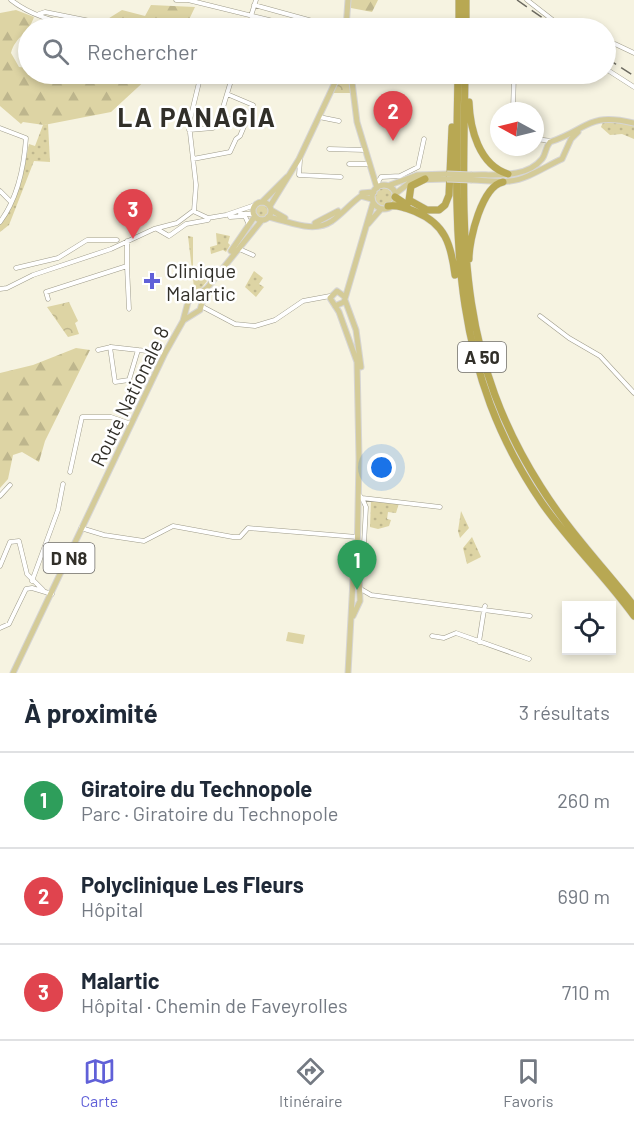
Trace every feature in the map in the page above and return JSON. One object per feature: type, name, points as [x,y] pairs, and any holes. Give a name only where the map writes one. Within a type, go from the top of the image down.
[{"type":"highway","points":[[459,0],[459,18]]},
{"type":"highway","points":[[466,0],[466,18]]},
{"type":"highway","points":[[395,195],[401,203],[419,210],[435,212],[445,205],[449,195],[456,84]]},
{"type":"highway","name":"A 50","points":[[457,84],[457,249],[468,333],[488,397],[512,452],[527,479],[580,553],[634,616]]},
{"type":"highway","name":"A 50","points":[[466,84],[464,243],[471,312],[490,383],[520,451],[551,502],[634,606]]},
{"type":"highway","points":[[467,84],[472,128],[490,165],[490,174]]},
{"type":"highway","points":[[490,165],[508,174]]},
{"type":"highway","points":[[425,179],[411,186],[408,198],[416,206],[435,212]]},
{"type":"highway","points":[[471,312],[468,263],[471,239],[488,194],[495,184],[503,182]]},
{"type":"highway","points":[[385,208],[403,207],[428,217],[444,231],[451,247],[459,302],[468,333]]},
{"type":"main road","points":[[346,18],[348,0]]},
{"type":"main road","points":[[236,247],[265,219],[294,169],[334,84]]},
{"type":"main road","points":[[351,84],[357,122],[385,208]]},
{"type":"main road","points":[[472,177],[503,182],[526,177],[553,160],[562,159],[579,131],[607,119]]},
{"type":"main road","points":[[262,202],[281,217],[316,223],[330,218],[359,195],[417,175],[472,177],[508,174],[532,167],[556,141],[594,120],[607,119],[634,123]]},
{"type":"main road","points":[[556,141],[566,150]]},
{"type":"main road","points":[[546,150],[553,160]]},
{"type":"main road","points":[[199,309],[194,299],[207,288],[236,247],[254,215],[255,205],[262,202],[294,169]]},
{"type":"main road","points":[[484,180],[490,174]]},
{"type":"main road","points":[[363,234],[408,182],[447,177]]},
{"type":"main road","points":[[380,187],[395,195]]},
{"type":"main road","points":[[254,215],[265,219],[316,226],[333,220],[361,196],[380,187]]},
{"type":"main road","points":[[332,302],[339,291],[345,288],[348,281],[380,187]]},
{"type":"main road","points":[[332,302],[341,306],[345,299],[348,281]]},
{"type":"main road","points":[[199,309],[207,288]]},
{"type":"main road","points":[[339,291],[345,299],[354,323],[360,361],[357,602]]},
{"type":"main road","name":"Route Nationale 8","points":[[12,673],[165,353],[183,321],[188,310],[188,303],[194,299]]},
{"type":"main road","points":[[332,302],[357,362],[360,495]]},
{"type":"main road","points":[[188,310],[199,309]]},
{"type":"main road","name":"Route Nationale 8","points":[[183,321],[199,309]]},
{"type":"main road","points":[[348,673],[351,623],[359,588],[357,577]]},
{"type":"street","points":[[11,0],[20,8],[45,18]]},
{"type":"street","points":[[176,0],[189,0],[259,18]]},
{"type":"street","points":[[527,0],[550,18]]},
{"type":"street","points":[[251,16],[255,3],[303,18]]},
{"type":"street","points":[[39,14],[44,12],[75,18]]},
{"type":"street","points":[[616,44],[634,53]]},
{"type":"street","points":[[616,75],[634,87]]},
{"type":"street","points":[[0,289],[127,241],[154,228],[181,221],[194,211],[196,185],[189,130],[199,84]]},
{"type":"street","points":[[189,130],[213,128],[218,124],[230,84]]},
{"type":"street","points":[[513,102],[514,84]]},
{"type":"street","points":[[193,159],[230,152],[245,125],[253,105],[226,94]]},
{"type":"street","points":[[220,115],[245,125]]},
{"type":"street","points":[[319,117],[339,121]]},
{"type":"street","points":[[0,128],[26,138],[21,177],[12,203],[0,222]]},
{"type":"street","points":[[380,187],[418,167],[424,139]]},
{"type":"street","points":[[544,140],[556,141]]},
{"type":"street","points":[[330,149],[365,150]]},
{"type":"street","points":[[299,159],[299,175],[341,177]]},
{"type":"street","points":[[349,164],[371,164]]},
{"type":"street","points":[[0,191],[12,203]]},
{"type":"street","points":[[194,211],[206,218],[226,215],[255,205]]},
{"type":"street","points":[[154,228],[169,236],[180,226],[197,221],[247,213],[254,215]]},
{"type":"street","points":[[197,221],[199,214]]},
{"type":"street","points":[[231,216],[245,216],[249,224],[248,228]]},
{"type":"street","points":[[163,231],[166,226]]},
{"type":"street","points":[[16,268],[58,258],[87,240],[117,240]]},
{"type":"street","points":[[127,241],[129,309]]},
{"type":"street","points":[[236,247],[253,255]]},
{"type":"street","points":[[48,299],[46,292],[128,266]]},
{"type":"street","points":[[199,309],[236,324],[255,326],[275,320],[303,301],[317,298],[332,302]]},
{"type":"street","points":[[540,316],[569,338],[600,356],[634,393]]},
{"type":"street","points":[[110,347],[113,373],[118,383],[129,380],[138,350]]},
{"type":"street","points":[[98,350],[110,347],[165,353]]},
{"type":"street","points":[[70,472],[82,417],[111,417],[131,424]]},
{"type":"street","points":[[32,581],[58,510],[63,484]]},
{"type":"street","points":[[0,496],[10,485]]},
{"type":"street","points":[[360,495],[440,507]]},
{"type":"street","points":[[360,495],[366,507]]},
{"type":"street","points":[[356,551],[364,544],[366,507],[369,497]]},
{"type":"street","points":[[82,528],[144,541],[173,526],[233,537],[240,537],[248,528],[357,537]]},
{"type":"street","points":[[0,567],[10,542],[19,541],[27,574],[32,581],[51,594]]},
{"type":"street","points":[[359,588],[371,595],[484,608],[530,616]]},
{"type":"street","points":[[0,628],[9,624],[26,589],[43,590]]},
{"type":"street","points":[[357,602],[371,595]]},
{"type":"street","points":[[479,642],[484,608]]},
{"type":"street","points":[[432,636],[444,638],[456,633],[529,659]]},
{"type":"green space","points":[[351,0],[378,0],[372,12],[351,8]]},
{"type":"green space","points":[[151,5],[195,7],[190,18],[109,18],[122,10],[145,16]]},
{"type":"green space","points":[[16,10],[34,17],[18,18],[18,41],[11,53],[18,65],[18,84],[141,84],[111,112],[44,125],[23,122],[21,124],[0,106],[0,13]]},
{"type":"green space","points":[[337,84],[350,84],[351,93],[333,93]]},
{"type":"green space","points":[[612,121],[634,126],[634,139],[622,134],[610,135],[601,127],[603,122]]},
{"type":"green space","points":[[48,124],[50,162],[34,161],[9,225],[0,232],[0,225],[22,179],[29,144],[35,146],[43,125]]},
{"type":"green space","points":[[384,188],[390,191],[393,197],[390,203],[384,206],[378,203],[375,197],[378,191]]},
{"type":"green space","points":[[262,204],[267,206],[269,211],[267,216],[262,218],[257,216],[255,211],[257,206]]},
{"type":"green space","points":[[216,233],[230,236],[228,243],[230,245],[226,252],[223,250],[211,254],[210,247],[217,245]]},
{"type":"green space","points":[[188,236],[193,237],[193,272],[207,281],[195,296]]},
{"type":"green space","points":[[254,271],[263,278],[259,284],[264,287],[256,297],[245,287]]},
{"type":"green space","points":[[69,302],[78,321],[75,323],[79,334],[68,337],[47,307]]},
{"type":"green space","points":[[76,348],[90,350],[45,441],[39,462],[22,452],[13,455],[8,479],[0,488],[0,373],[33,365]]},
{"type":"green space","points":[[371,500],[399,503],[396,513],[388,512],[387,519],[391,520],[389,526],[378,529],[370,527]]},
{"type":"green space","points":[[461,511],[469,528],[460,538],[458,531]]},
{"type":"green space","points":[[472,537],[481,557],[467,564],[463,548]]},
{"type":"green space","points":[[288,632],[305,635],[303,644],[286,641]]},
{"type":"railway","points":[[517,0],[543,18]]},
{"type":"railway","points":[[616,64],[634,76]]},
{"type":"place","name":"Polyclinique Les Fleurs","points":[[393,141]]},
{"type":"place","name":"Malartic","points":[[133,239]]},
{"type":"place","name":"Clinique Malartic","points":[[152,281]]},
{"type":"place","name":"Giratoire du Technopole","points":[[357,590]]},
{"type":"district","name":"LA PANAGIA","points":[[197,116]]}]
